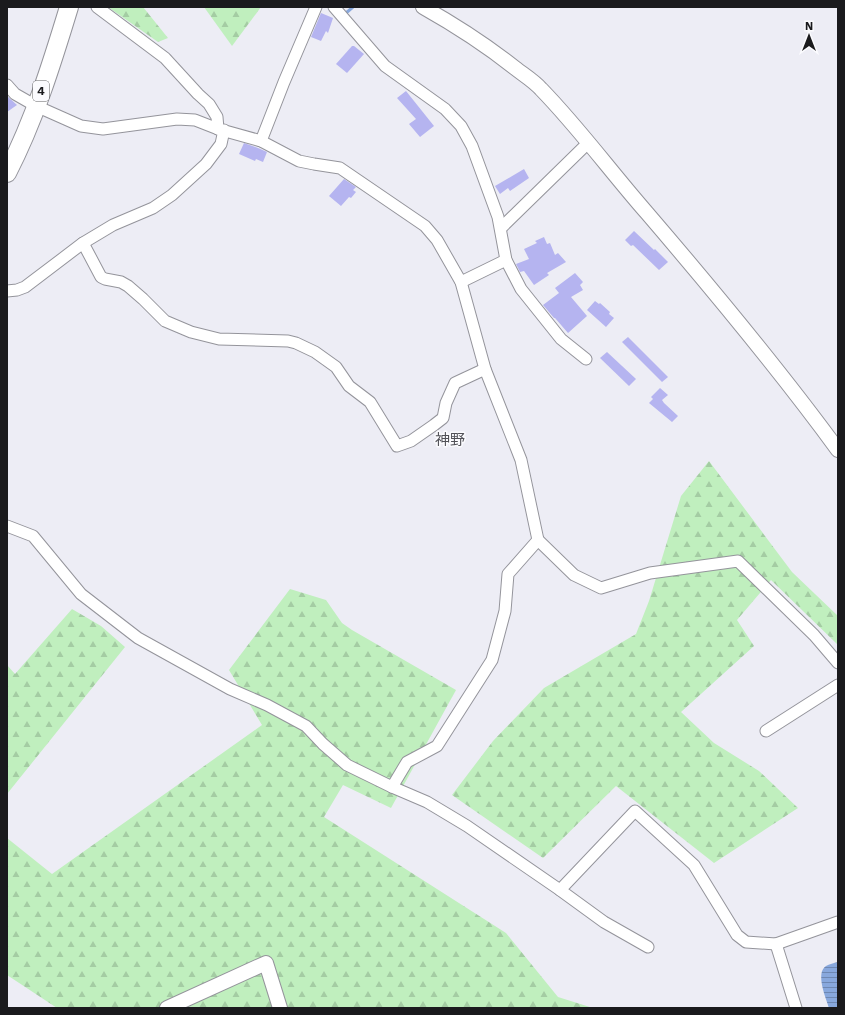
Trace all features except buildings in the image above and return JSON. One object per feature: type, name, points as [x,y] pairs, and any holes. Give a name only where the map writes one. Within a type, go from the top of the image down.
[{"type":"main road","name":"4","points":[[7,173],[36,106],[69,7]]},
{"type":"street","points":[[7,291],[25,288],[83,243],[114,225],[153,208],[172,195],[206,164],[221,144],[221,130],[217,117],[209,104],[165,58],[97,7]]},
{"type":"street","points":[[261,141],[316,7]]},
{"type":"street","points":[[334,7],[385,66],[445,109],[461,126],[472,146],[498,218],[506,260],[521,289],[561,338],[586,359]]},
{"type":"street","points":[[423,7],[451,23],[494,52],[540,88],[589,142],[635,200],[780,373],[838,450]]},
{"type":"street","points":[[7,85],[15,94],[36,106],[81,126],[103,129],[178,118],[194,120],[221,130],[261,141],[299,160],[340,168],[425,226],[437,240],[462,282],[484,369],[522,460],[538,540],[574,575],[600,588],[650,573],[738,561],[814,635],[838,663]]},
{"type":"street","points":[[501,228],[589,142]]},
{"type":"street","points":[[83,243],[101,277],[121,282],[128,286],[166,321],[191,332],[219,339],[288,341],[315,352],[336,367],[349,386],[370,402],[397,446],[410,441],[443,418],[446,403],[455,383],[484,369]]},
{"type":"street","points":[[462,282],[506,260]]},
{"type":"street","points":[[7,526],[34,536],[81,594],[138,638],[230,689],[267,705],[306,726],[323,744],[347,765],[426,802],[467,826],[604,922],[648,947]]},
{"type":"street","points":[[392,787],[407,762],[437,746],[492,660],[505,611],[508,574],[538,540]]},
{"type":"street","points":[[766,731],[838,685]]},
{"type":"street","points":[[560,890],[635,811],[694,865],[737,936],[746,942],[776,944],[838,922]]},
{"type":"street","points":[[776,944],[796,1008]]},
{"type":"street","points":[[166,1008],[266,963],[280,1008]]},
{"type":"green space","points":[[108,7],[143,7],[168,38],[158,42]]},
{"type":"green space","points":[[204,7],[261,7],[232,46]]},
{"type":"green space","points":[[709,461],[792,572],[838,616],[838,645],[771,580],[737,620],[754,646],[681,712],[714,743],[759,771],[798,808],[714,863],[616,786],[543,858],[452,795],[493,741],[544,688],[636,634],[649,601],[681,496]]},
{"type":"green space","points":[[290,589],[326,600],[342,623],[352,630],[456,690],[391,808],[343,785],[324,817],[506,933],[558,997],[593,1008],[57,1008],[7,975],[7,838],[52,874],[262,725],[229,670]]},
{"type":"green space","points":[[72,609],[101,626],[125,647],[7,794],[7,665],[15,674]]},
{"type":"water","points":[[838,962],[838,1008],[829,1008],[822,986],[821,974],[826,966]]},
{"type":"waterway","points":[[346,13],[353,7]]},
{"type":"district","name":"神野","points":[[450,440]]}]
